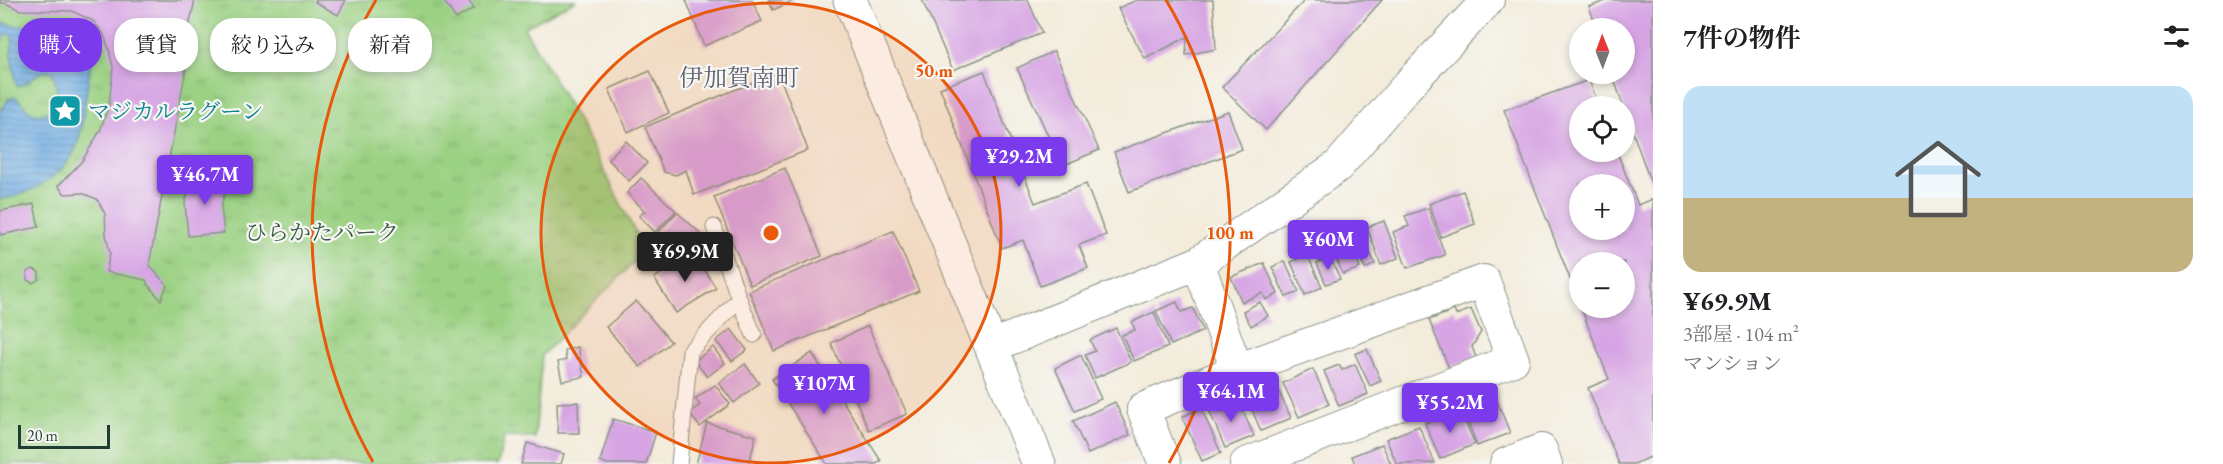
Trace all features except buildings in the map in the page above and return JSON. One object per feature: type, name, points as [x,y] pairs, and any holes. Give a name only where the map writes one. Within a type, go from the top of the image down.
[{"type":"street","points":[[850,0],[1039,464]]},
{"type":"street","points":[[992,346],[1198,263],[1338,166],[1407,86],[1488,0]]},
{"type":"street","points":[[1198,263],[1237,370]]},
{"type":"street","points":[[1165,464],[1143,409],[1237,370],[1484,281],[1513,360],[1246,464]]},
{"type":"street","points":[[1506,464],[1541,450],[1546,464]]},
{"type":"lane","points":[[714,227],[754,335]]},
{"type":"lane","points":[[679,464],[690,351],[739,299]]},
{"type":"green space","name":"ひらかたパーク","points":[[0,0],[576,0],[524,28],[581,126],[645,251],[542,355],[535,438],[504,437],[498,464],[0,464]]},
{"type":"water","name":"マジカルラグーン","points":[[0,22],[18,26],[18,72],[42,72],[17,86],[11,53],[13,38],[9,33],[3,37],[0,44]]},
{"type":"water","name":"マジカルラグーン","points":[[51,72],[89,72],[75,150],[59,171],[48,180],[25,193],[0,199],[0,112],[9,99],[16,97],[31,112],[43,114],[49,111],[56,100]]},
{"type":"place","name":"マジカルラグーン","points":[[65,111]]},
{"type":"district","name":"伊加賀南町","points":[[739,78]]}]
